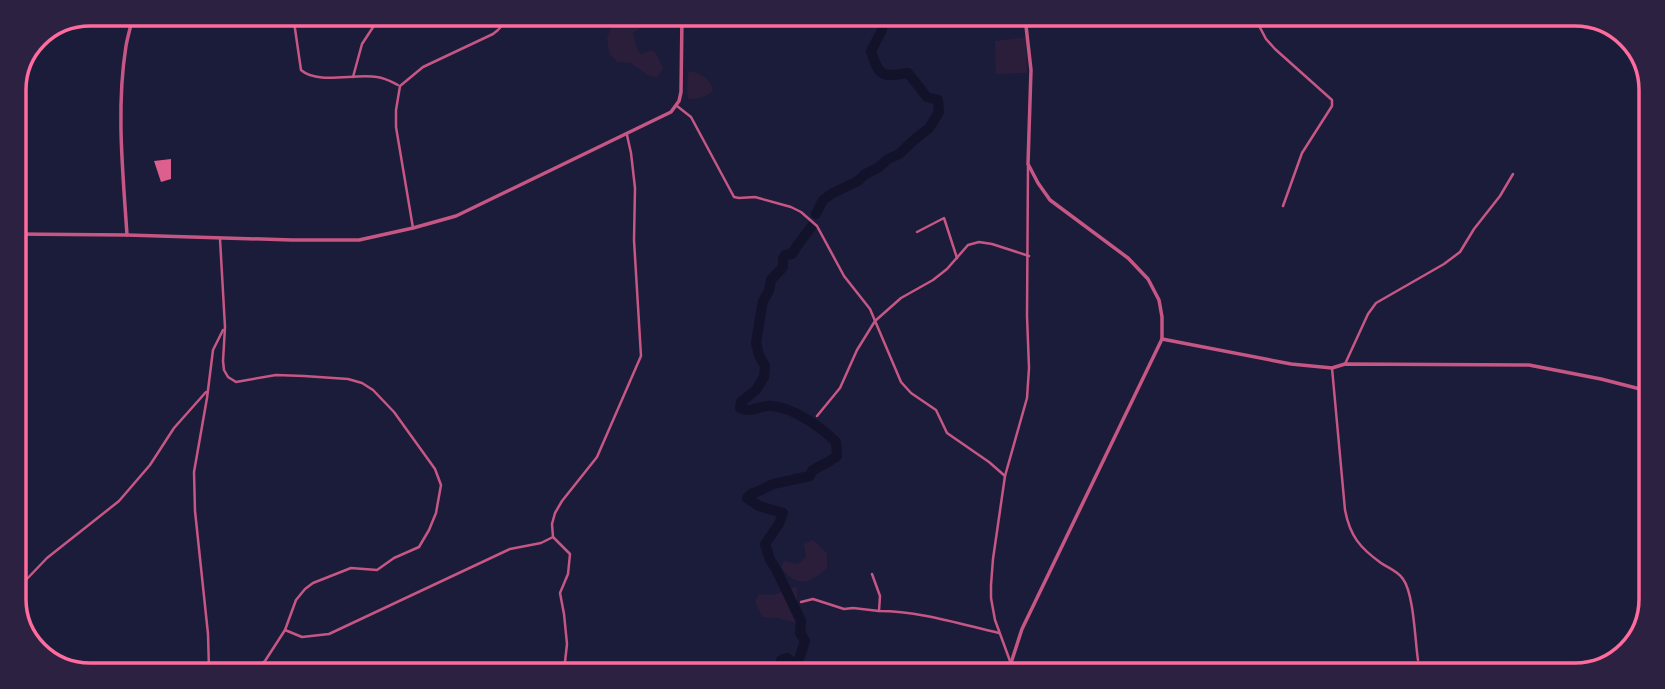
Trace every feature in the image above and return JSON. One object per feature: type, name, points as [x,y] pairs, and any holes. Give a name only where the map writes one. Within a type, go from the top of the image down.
[{"type":"street","points":[[127,235],[122,97],[131,26]]},
{"type":"street","points":[[295,26],[301,70],[304,74],[314,78],[380,77],[400,86]]},
{"type":"street","points":[[353,77],[362,44],[374,26]]},
{"type":"street","points":[[413,228],[396,127],[400,86],[423,67],[493,34],[501,26]]},
{"type":"street","points":[[26,234],[351,241],[456,216],[671,112],[681,92],[682,26]]},
{"type":"street","points":[[1011,663],[993,610],[991,585],[1005,476],[1027,398],[1029,368],[1028,164],[1031,70],[1026,26]]},
{"type":"street","points":[[1259,26],[1275,49],[1332,100],[1332,106],[1302,153],[1283,206]]},
{"type":"street","points":[[676,105],[691,117],[734,197],[755,197],[796,208],[817,226],[844,276],[864,300],[906,388],[936,410],[947,433],[1005,476]]},
{"type":"street","points":[[565,663],[567,644],[560,593],[568,574],[570,554],[553,537],[552,524],[562,501],[597,457],[641,356],[635,266],[635,188],[627,135]]},
{"type":"street","points":[[1011,663],[1020,634],[1039,592],[1162,339],[1163,317],[1159,300],[1148,279],[1128,258],[1050,200],[1028,164]]},
{"type":"street","points":[[1345,365],[1368,314],[1376,303],[1460,252],[1513,174]]},
{"type":"street","points":[[917,232],[944,218],[957,258]]},
{"type":"street","points":[[220,239],[225,327],[224,370],[228,377],[236,382],[293,375],[348,379],[362,383],[373,390],[394,412],[435,470],[441,485],[436,513],[419,547],[377,570],[351,568],[313,583],[296,600],[285,630],[262,663]]},
{"type":"street","points":[[817,416],[840,388],[857,349],[875,321],[901,298],[947,269],[968,245],[979,242],[992,244],[1029,256]]},
{"type":"street","points":[[209,663],[194,472],[213,351],[225,327]]},
{"type":"street","points":[[1162,339],[1291,364],[1332,368],[1345,365],[1529,365],[1639,389]]},
{"type":"street","points":[[1332,368],[1348,525],[1361,547],[1404,580],[1409,594],[1418,660]]},
{"type":"street","points":[[26,580],[59,548],[119,501],[150,465],[174,428],[208,389]]},
{"type":"street","points":[[285,630],[302,637],[329,634],[510,549],[541,543],[553,537]]},
{"type":"street","points":[[872,574],[880,596],[879,611]]},
{"type":"street","points":[[801,602],[813,599],[844,609],[909,614],[999,633]]},
{"type":"shaded area","points":[[611,26],[643,26],[633,33],[637,49],[641,54],[652,50],[663,68],[657,77],[649,76],[631,63],[617,62],[609,53],[607,38]]},
{"type":"shaded area","points":[[1026,37],[1027,73],[996,74],[995,41]]},
{"type":"shaded area","points":[[690,71],[705,77],[713,91],[702,97],[688,99]]},
{"type":"shaded area","points":[[813,540],[827,553],[827,568],[814,578],[797,581],[781,567],[784,561],[798,564],[806,557],[804,544]]},
{"type":"shaded area","points":[[797,587],[797,601],[802,615],[797,623],[762,617],[755,601],[759,594],[774,595]]},
{"type":"building","points":[[171,159],[171,179],[161,182],[154,161]]},
{"type":"waterway","points":[[816,214],[823,200],[899,154],[929,128],[939,112],[938,100],[927,97],[908,73],[887,75],[880,71],[871,51],[883,26]]},
{"type":"waterway","points":[[796,663],[805,641],[800,633],[801,621],[770,560],[765,544],[783,513],[759,506],[747,498],[773,484],[810,476],[812,471],[837,456],[836,442],[790,410],[769,406],[749,410],[740,408],[741,402],[756,390],[764,377],[765,366],[756,343],[763,301],[771,280],[783,267],[785,255],[792,254],[812,226]]},
{"type":"waterway","points":[[780,663],[787,658],[793,663]]}]
